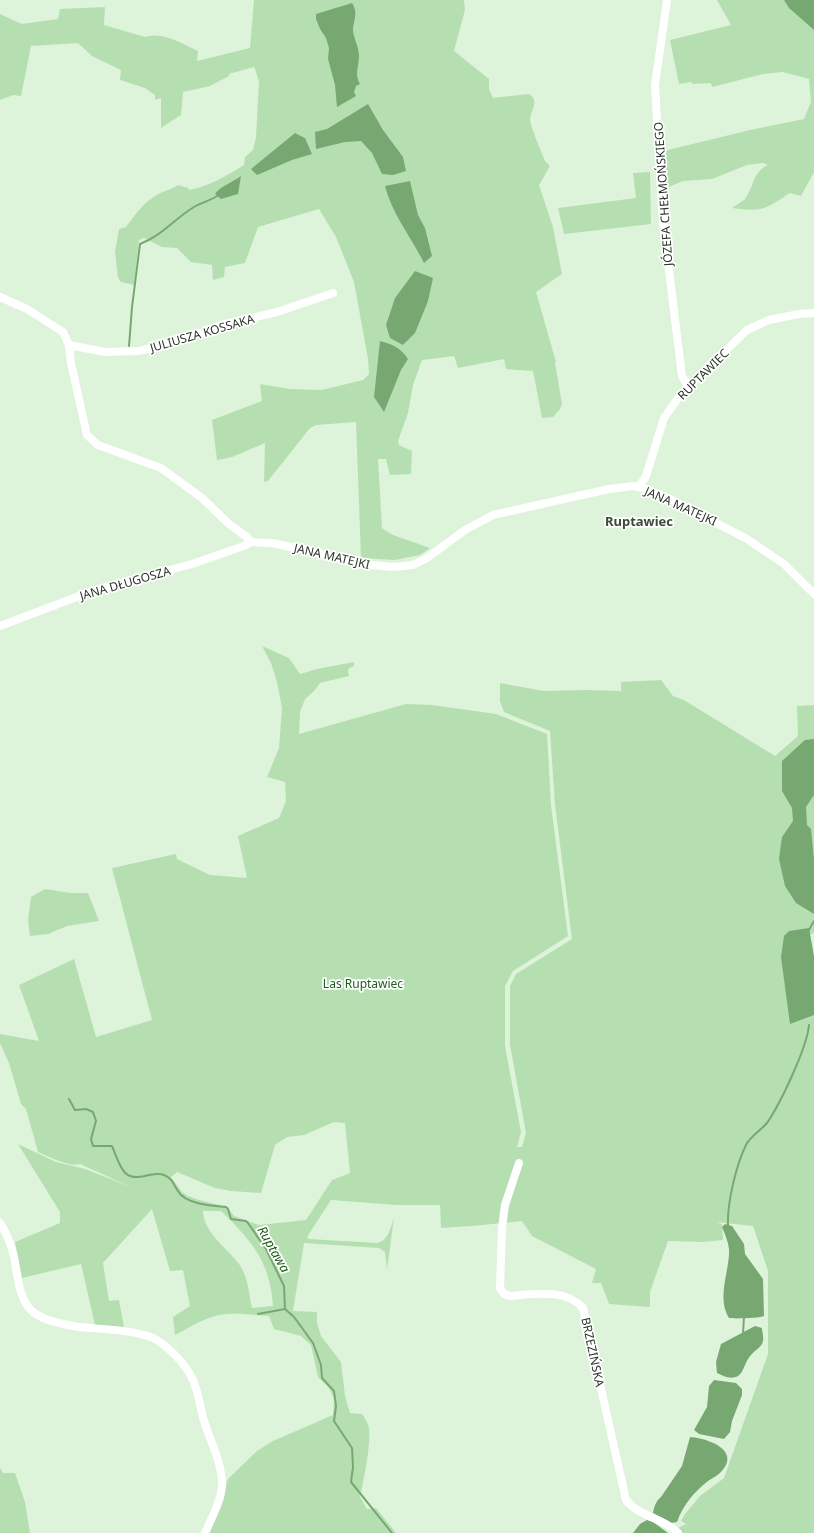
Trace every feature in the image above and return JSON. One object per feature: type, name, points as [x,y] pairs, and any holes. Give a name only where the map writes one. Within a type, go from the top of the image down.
[{"type":"street","name":"JÓZEFA CHEŁMOŃSKIEGO","points":[[668,0],[655,85],[663,222],[682,376],[688,387]]},
{"type":"street","name":"JULIUSZA KOSSAKA","points":[[69,345],[105,352],[139,351],[178,341],[221,325],[277,312],[333,293]]},
{"type":"street","points":[[0,297],[27,309],[63,332],[69,345],[71,363],[87,435],[98,445],[161,468],[202,498],[229,524],[247,537],[251,542]]},
{"type":"street","name":"RUPTAWIEC","points":[[639,487],[646,476],[664,418],[681,394],[688,387],[748,330],[769,320],[799,314],[814,313]]},
{"type":"street","name":"JANA MATEJKI","points":[[251,542],[272,543],[360,564],[394,567],[413,565],[426,558],[465,530],[493,515],[609,489],[639,487],[694,510],[747,538],[784,564],[814,594]]},
{"type":"street","name":"JANA DŁUGOSZA","points":[[0,626],[94,590],[192,564],[244,546],[251,542]]},
{"type":"street","name":"BRZEZIŃSKA","points":[[519,1163],[506,1205],[502,1228],[500,1288],[504,1294],[510,1296],[548,1293],[566,1297],[578,1302],[583,1308],[626,1500],[637,1510],[670,1527],[678,1533]]},
{"type":"street","points":[[0,1222],[7,1233],[13,1252],[18,1285],[24,1299],[34,1312],[48,1320],[64,1324],[141,1334],[156,1339],[182,1362],[192,1379],[198,1396],[204,1422],[219,1464],[222,1482],[218,1503],[205,1533]]},
{"type":"green space","points":[[254,0],[464,0],[465,10],[454,51],[489,79],[489,89],[493,98],[529,94],[534,99],[530,119],[545,161],[550,166],[539,185],[553,227],[562,274],[536,292],[556,362],[562,404],[560,409],[553,417],[542,418],[533,371],[506,369],[504,359],[458,368],[454,356],[422,360],[413,385],[408,413],[398,441],[399,445],[412,451],[411,474],[390,475],[386,459],[378,459],[382,528],[393,535],[430,548],[420,555],[395,560],[361,558],[356,422],[316,425],[310,428],[268,481],[264,482],[265,443],[232,457],[217,460],[212,420],[262,401],[260,384],[290,389],[322,390],[363,380],[369,374],[368,359],[354,282],[336,237],[319,209],[258,227],[245,263],[225,267],[224,277],[213,280],[212,265],[191,262],[177,248],[162,247],[144,238],[139,240],[134,285],[121,282],[118,278],[115,252],[119,229],[126,227],[150,199],[178,185],[188,188],[189,190],[204,186],[224,177],[244,165],[245,157],[253,150],[256,137],[259,81],[254,67],[229,74],[229,76],[210,86],[183,92],[181,115],[161,128],[161,98],[155,100],[155,95],[145,88],[120,80],[121,70],[92,56],[78,43],[31,46],[21,96],[13,95],[0,100],[0,14],[22,24],[58,19],[60,9],[105,7],[104,25],[145,37],[158,36],[179,41],[198,51],[197,61],[250,48]]},
{"type":"green space","points":[[717,0],[814,0],[814,172],[801,196],[790,193],[763,208],[750,210],[732,208],[745,199],[759,171],[768,165],[763,163],[747,165],[712,179],[683,181],[666,188],[664,151],[750,130],[804,119],[811,102],[809,79],[783,72],[763,74],[712,87],[711,83],[692,84],[691,82],[679,84],[670,40],[731,25]]},
{"type":"green space","points":[[650,172],[651,224],[564,234],[558,208],[636,198],[633,173]]},
{"type":"green space","name":"Las Ruptawiec","points":[[262,646],[289,658],[300,674],[354,662],[354,666],[348,669],[349,676],[320,683],[305,699],[300,712],[299,734],[406,704],[432,705],[496,714],[547,734],[551,805],[568,936],[513,971],[505,986],[505,1046],[521,1132],[517,1147],[522,1147],[526,1133],[510,1045],[510,986],[516,974],[572,939],[555,805],[550,731],[504,712],[500,701],[500,683],[544,691],[621,691],[621,682],[661,680],[673,696],[684,700],[775,756],[798,736],[797,706],[814,705],[814,933],[809,935],[814,961],[814,1533],[680,1533],[678,1528],[686,1524],[681,1521],[700,1496],[724,1478],[768,1354],[768,1271],[753,1226],[716,1222],[722,1224],[723,1240],[702,1242],[668,1241],[650,1292],[650,1307],[609,1304],[601,1283],[592,1283],[596,1269],[532,1236],[522,1221],[441,1228],[440,1205],[396,1205],[331,1200],[307,1237],[309,1239],[377,1243],[387,1236],[394,1218],[387,1270],[385,1252],[379,1248],[304,1243],[293,1311],[317,1312],[317,1323],[321,1336],[341,1362],[345,1396],[350,1413],[362,1414],[369,1428],[368,1453],[360,1497],[367,1509],[376,1508],[396,1533],[208,1533],[220,1505],[228,1479],[257,1451],[273,1441],[333,1415],[334,1399],[329,1388],[318,1377],[311,1345],[301,1336],[274,1329],[269,1316],[240,1314],[218,1315],[202,1321],[175,1335],[173,1317],[190,1306],[183,1270],[170,1271],[152,1209],[103,1263],[109,1301],[119,1300],[124,1327],[95,1325],[81,1264],[22,1278],[15,1242],[60,1223],[60,1212],[18,1144],[56,1162],[85,1169],[131,1187],[80,1164],[76,1165],[66,1163],[38,1152],[26,1109],[21,1104],[9,1063],[0,1043],[0,1034],[39,1041],[19,985],[74,959],[96,1037],[152,1020],[112,868],[176,854],[177,859],[210,875],[247,878],[238,836],[279,818],[286,801],[285,782],[267,777],[279,748],[282,708],[277,682],[271,663]],"holes":[[[334,1122],[345,1123],[350,1173],[332,1180],[306,1220],[259,1225],[234,1216],[227,1207],[188,1196],[182,1192],[171,1177],[177,1172],[215,1188],[231,1191],[261,1193],[275,1145],[287,1137],[304,1135]],[[203,1211],[221,1211],[242,1232],[258,1253],[268,1277],[273,1306],[252,1308],[248,1285],[242,1269],[211,1233],[204,1219]]]},
{"type":"green space","points":[[45,889],[70,893],[88,893],[99,921],[67,926],[48,934],[30,936],[28,920],[31,897]]},
{"type":"green space","points":[[0,1468],[3,1473],[15,1473],[25,1502],[30,1533],[0,1533]]},
{"type":"shaded area","points":[[784,0],[814,0],[814,30],[789,8]]},
{"type":"shaded area","points":[[352,3],[355,11],[353,31],[359,53],[357,77],[360,84],[356,86],[354,92],[356,96],[337,107],[335,85],[328,59],[329,48],[326,38],[316,19],[316,14]]},
{"type":"shaded area","points":[[368,104],[383,130],[403,157],[406,171],[393,175],[382,174],[372,153],[361,141],[345,142],[316,149],[315,132],[327,129]]},
{"type":"shaded area","points":[[295,133],[305,138],[312,154],[292,160],[257,175],[251,169]]},
{"type":"shaded area","points":[[241,176],[238,194],[221,199],[215,194],[217,191]]},
{"type":"shaded area","points":[[410,181],[418,215],[425,228],[432,256],[424,263],[397,216],[385,186]]},
{"type":"shaded area","points":[[415,271],[433,278],[428,301],[415,333],[403,345],[390,338],[386,325],[395,298]]},
{"type":"shaded area","points":[[380,341],[396,347],[408,359],[401,370],[384,412],[374,397]]},
{"type":"shaded area","points":[[814,739],[814,795],[806,807],[807,825],[811,829],[814,859],[814,914],[796,903],[785,886],[779,859],[782,837],[793,821],[792,808],[782,791],[782,761],[805,740]]},
{"type":"shaded area","points":[[809,928],[814,956],[814,1015],[790,1024],[781,957],[784,936],[789,931]]},
{"type":"shaded area","points":[[725,1224],[732,1226],[744,1244],[745,1254],[763,1279],[764,1316],[729,1318],[725,1310],[724,1284],[729,1249],[722,1227]]},
{"type":"shaded area","points":[[755,1326],[762,1328],[762,1343],[760,1347],[749,1357],[740,1374],[730,1378],[717,1373],[716,1362],[721,1344]]},
{"type":"shaded area","points":[[714,1380],[736,1383],[742,1389],[742,1395],[732,1421],[730,1432],[724,1439],[699,1434],[694,1430],[707,1407],[709,1386]]},
{"type":"shaded area","points":[[690,1437],[705,1440],[720,1447],[725,1452],[727,1457],[726,1464],[718,1475],[708,1481],[694,1494],[682,1510],[677,1522],[671,1523],[653,1513],[653,1511],[657,1502],[682,1466]]},
{"type":"shaded area","points":[[647,1520],[653,1522],[668,1533],[633,1533],[640,1524]]},
{"type":"waterway","points":[[129,346],[140,244],[162,232],[194,207],[217,196]]},
{"type":"waterway","points":[[809,930],[814,921]]},
{"type":"waterway","points":[[728,1225],[729,1206],[742,1153],[750,1140],[767,1123],[779,1103],[798,1061],[809,1025]]},
{"type":"waterway","name":"Ruptawa","points":[[69,1099],[75,1110],[86,1109],[93,1112],[96,1121],[91,1139],[93,1146],[112,1146],[121,1167],[128,1175],[133,1177],[155,1174],[167,1176],[181,1195],[186,1199],[199,1204],[226,1207],[231,1219],[246,1221],[248,1223],[266,1249],[284,1286],[285,1309],[294,1317],[313,1343],[321,1365],[322,1378],[334,1391],[336,1406],[334,1421],[352,1448],[353,1467],[351,1482],[392,1533]]},
{"type":"waterway","points":[[258,1314],[285,1309]]},
{"type":"waterway","points":[[743,1334],[744,1316]]},
{"type":"district","name":"Ruptawiec","points":[[639,521]]}]
